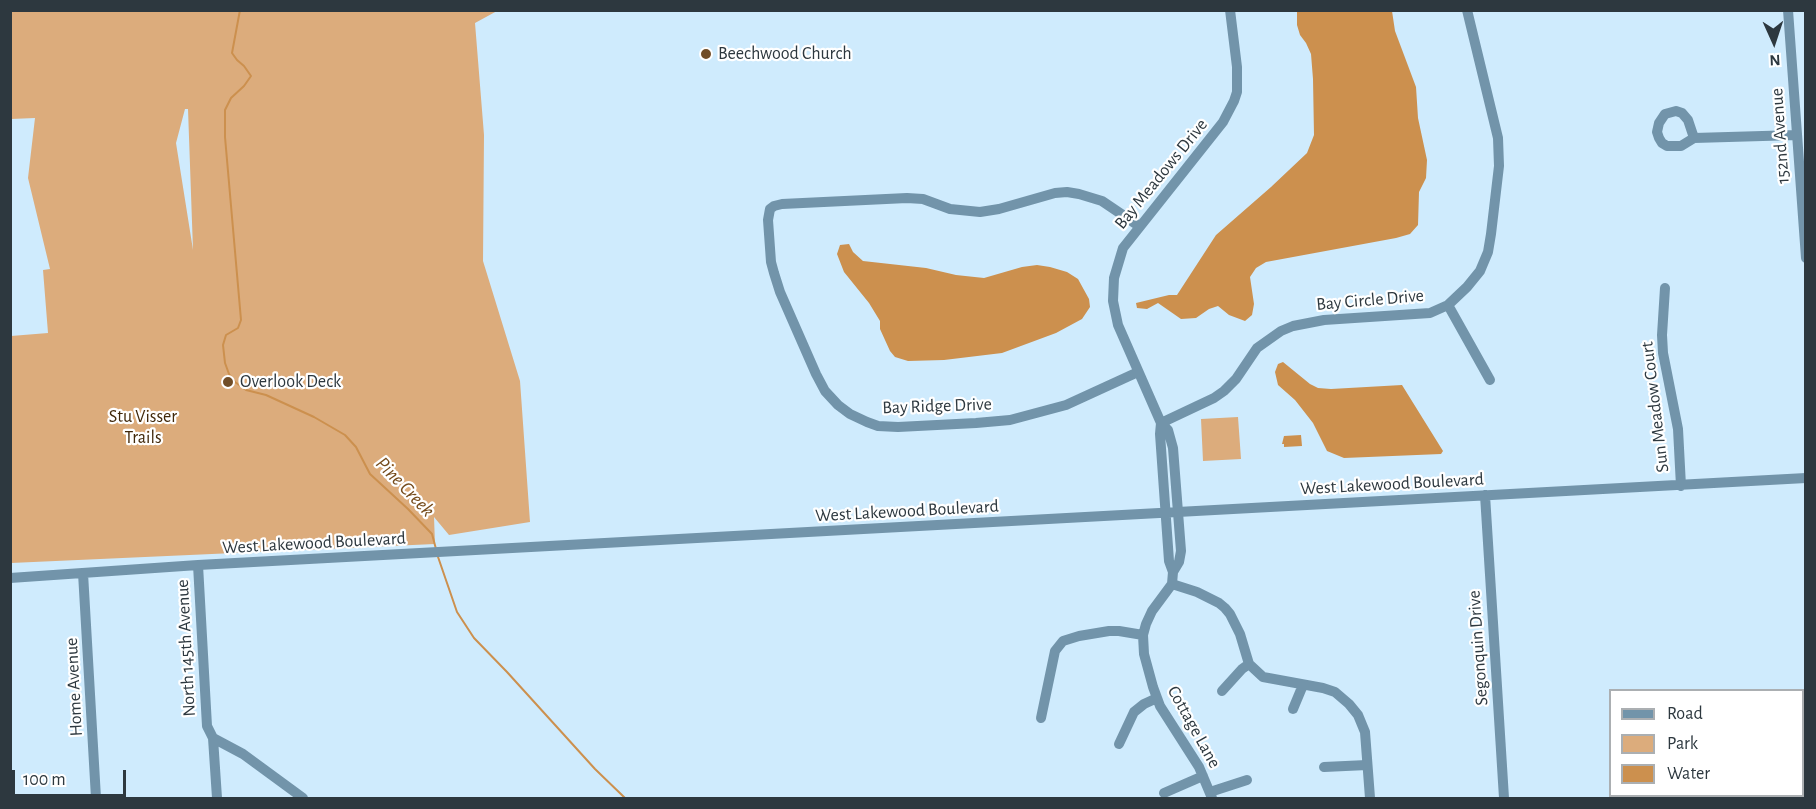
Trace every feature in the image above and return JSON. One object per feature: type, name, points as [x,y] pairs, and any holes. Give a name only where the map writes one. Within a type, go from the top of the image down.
[{"type":"street","name":"Bay Meadows Drive","points":[[1178,512],[1173,448],[1168,430],[1161,423],[1118,325],[1113,301],[1114,278],[1124,248],[1223,122],[1234,101],[1237,92],[1237,67],[1230,10]]},
{"type":"street","name":"Bay Circle Drive","points":[[1161,423],[1224,391],[1236,379],[1257,348],[1281,331],[1293,326],[1324,320],[1430,313],[1448,305],[1480,271],[1488,252],[1499,166],[1498,138],[1467,10]]},
{"type":"street","name":"152nd Avenue","points":[[1788,10],[1806,258]]},
{"type":"street","points":[[1694,138],[1797,135]]},
{"type":"street","name":"Bay Ridge Drive","points":[[1138,372],[1066,405],[1010,420],[898,428],[878,426],[861,420],[838,405],[825,391],[798,335],[780,292],[771,262],[768,220],[770,209],[782,204],[907,198],[923,199],[950,208],[980,212],[1067,192],[1102,201],[1139,226]]},
{"type":"street","name":"Sun Meadow Court","points":[[1665,288],[1663,353],[1676,414],[1681,486]]},
{"type":"street","points":[[1448,305],[1490,380]]},
{"type":"street","name":"Bay Meadows Drive","points":[[1161,423],[1166,513]]},
{"type":"street","name":"West Lakewood Boulevard","points":[[10,578],[198,565],[1806,478]]},
{"type":"street","name":"Segonquin Drive","points":[[1485,495],[1504,798]]},
{"type":"street","points":[[1173,572],[1179,562],[1181,552],[1178,512]]},
{"type":"street","points":[[1166,513],[1169,562],[1173,572],[1173,584],[1197,592],[1225,608],[1240,634],[1249,664],[1263,677],[1335,692],[1354,709],[1365,732],[1370,798]]},
{"type":"street","name":"North 145th Avenue","points":[[198,565],[207,726],[213,738],[214,798]]},
{"type":"street","name":"Home Avenue","points":[[83,573],[96,798]]},
{"type":"street","name":"Cottage Lane","points":[[1173,584],[1152,610],[1143,635],[1144,654],[1157,698],[1167,719],[1203,776],[1211,795]]},
{"type":"street","points":[[1041,718],[1055,651],[1063,641],[1109,631],[1143,635]]},
{"type":"street","points":[[1222,691],[1249,664]]},
{"type":"street","points":[[1293,709],[1303,685]]},
{"type":"street","points":[[1119,744],[1134,712],[1157,698]]},
{"type":"street","points":[[213,738],[243,754],[303,798]]},
{"type":"street","points":[[1324,767],[1367,765]]},
{"type":"street","points":[[1164,793],[1203,776]]},
{"type":"street","points":[[1211,795],[1247,780]]},
{"type":"green space","name":"Stu Visser Trails","points":[[11,10],[497,11],[475,23],[484,135],[483,261],[520,381],[530,522],[449,535],[434,517],[435,544],[11,563],[11,336],[48,333],[43,270],[50,269],[28,178],[35,118],[11,119]],"holes":[[[185,109],[188,109],[193,250],[176,143]]]},
{"type":"green space","points":[[1238,417],[1241,459],[1203,461],[1201,419]]},
{"type":"water","points":[[1297,11],[1392,11],[1395,31],[1416,87],[1418,118],[1427,160],[1426,178],[1419,192],[1418,225],[1410,234],[1396,238],[1266,262],[1256,268],[1250,277],[1254,304],[1252,315],[1245,321],[1229,315],[1218,306],[1196,318],[1181,319],[1158,303],[1147,309],[1137,308],[1136,303],[1177,295],[1216,235],[1307,153],[1314,135],[1313,79],[1311,54],[1300,35]]},
{"type":"water","points":[[849,244],[853,252],[863,261],[926,268],[956,275],[984,278],[1022,267],[1037,265],[1050,267],[1067,272],[1078,279],[1089,299],[1090,307],[1082,319],[1056,333],[1002,353],[944,360],[908,361],[895,357],[890,351],[880,329],[880,321],[844,272],[837,254],[840,245]]},
{"type":"water","points":[[1283,362],[1318,388],[1402,385],[1443,451],[1441,454],[1344,458],[1327,451],[1313,423],[1295,400],[1278,385],[1275,372],[1278,364]]},
{"type":"water","points":[[1301,435],[1302,446],[1284,447],[1282,444],[1284,436]]},
{"type":"waterway","name":"Pine Creek","points":[[240,10],[232,53],[251,76],[231,98],[225,110],[225,137],[241,320],[238,328],[226,335],[223,345],[225,363],[235,382],[246,390],[266,395],[314,417],[345,435],[356,447],[370,474],[432,534],[436,549]]},
{"type":"waterway","name":"Pine Creek","points":[[437,554],[457,612],[474,638],[595,769],[625,798]]},
{"type":"place","name":"Beechwood Church","points":[[706,54]]},
{"type":"place","name":"Overlook Deck","points":[[228,382]]}]
